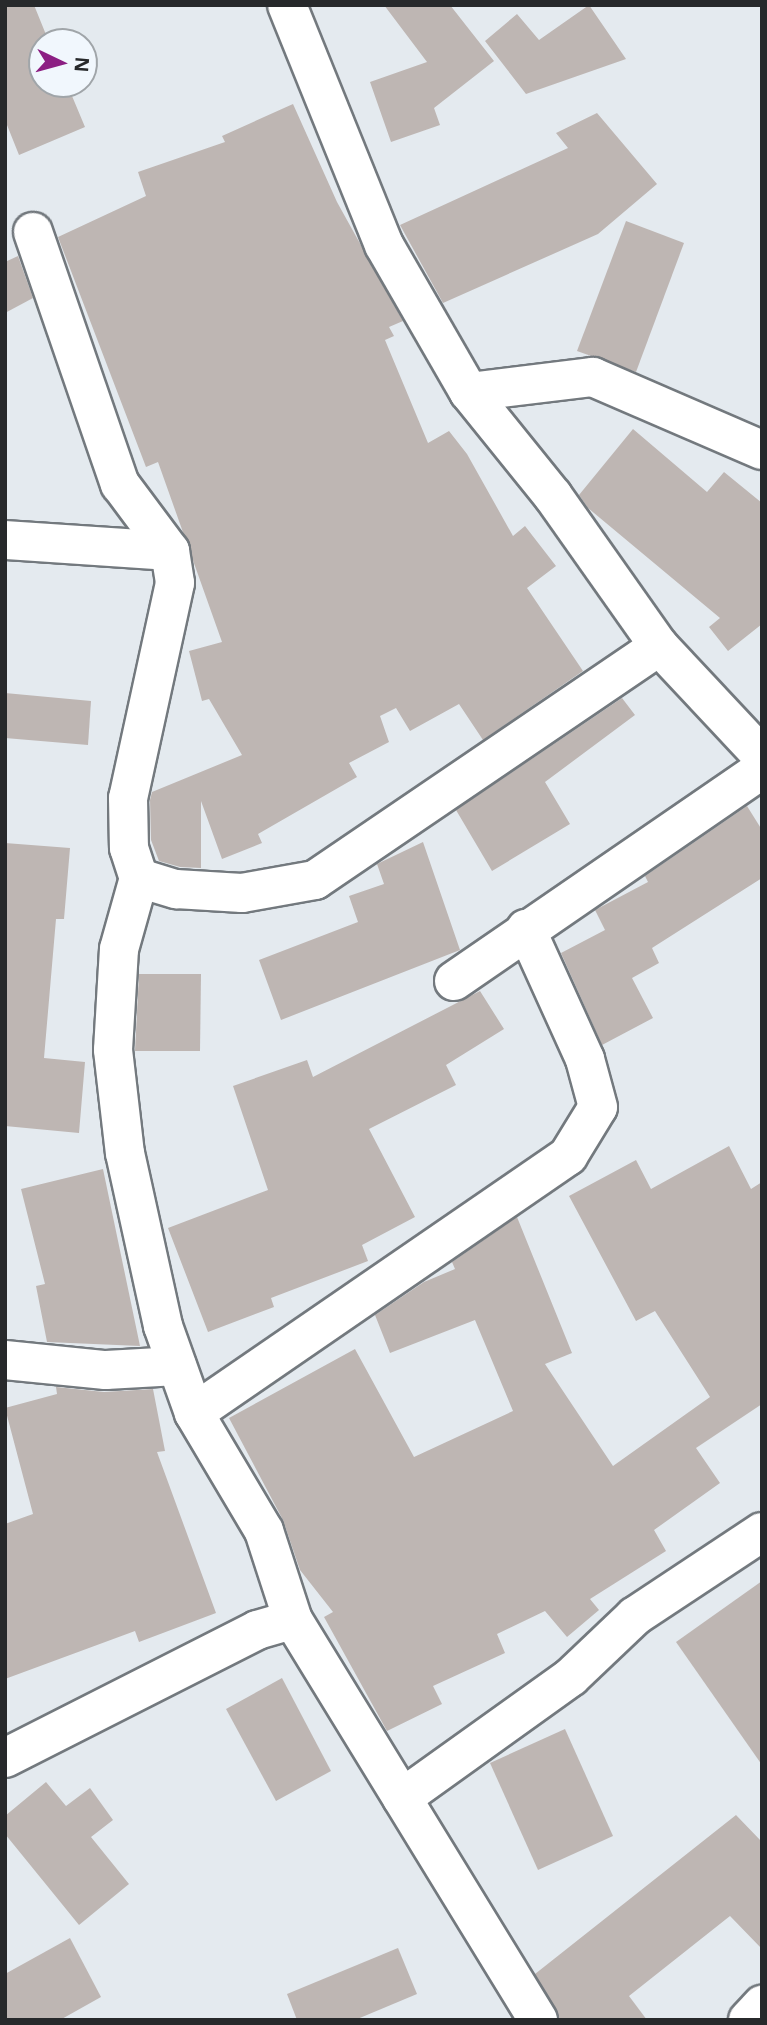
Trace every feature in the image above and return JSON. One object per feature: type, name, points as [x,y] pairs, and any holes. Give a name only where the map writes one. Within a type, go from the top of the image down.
[{"type":"street","points":[[287,5],[384,245],[470,392],[552,496],[659,646],[762,756]]},
{"type":"street","points":[[33,232],[120,484],[170,551],[175,583],[128,798],[129,848],[139,878],[119,949],[113,1050],[125,1153],[163,1326],[194,1413],[264,1531],[292,1620],[538,2020]]},
{"type":"street","points":[[470,392],[593,377],[762,450]]},
{"type":"street","points":[[5,540],[170,551]]},
{"type":"street","points":[[139,878],[176,890],[242,892],[315,880],[659,646]]},
{"type":"street","points":[[454,981],[762,769]]},
{"type":"street","points":[[194,1413],[568,1156],[598,1107],[585,1059],[527,929]]},
{"type":"street","points":[[5,1360],[106,1370],[177,1366]]},
{"type":"street","points":[[402,1798],[571,1677],[635,1616],[762,1532]]},
{"type":"street","points":[[5,1758],[257,1630],[292,1620]]},
{"type":"street","points":[[747,2020],[762,2005]]},
{"type":"building","points":[[5,5],[34,5],[43,28],[28,28],[28,98],[73,98],[85,127],[19,155],[5,120]]},
{"type":"building","points":[[384,5],[450,5],[494,61],[434,108],[440,125],[391,142],[370,82],[427,62]]},
{"type":"building","points":[[589,5],[626,59],[526,94],[485,41],[517,14],[539,40]]},
{"type":"building","points":[[293,104],[337,202],[403,321],[389,327],[394,336],[385,340],[428,443],[449,431],[467,454],[513,536],[525,526],[556,566],[527,588],[583,671],[483,740],[459,704],[410,731],[396,708],[380,716],[389,742],[349,763],[357,777],[258,834],[262,843],[222,859],[201,801],[201,868],[180,867],[159,861],[151,840],[150,800],[152,792],[242,755],[209,699],[202,701],[189,651],[222,642],[158,462],[146,467],[58,237],[146,196],[138,172],[225,142],[222,136]]},
{"type":"building","points":[[597,113],[657,184],[598,234],[443,303],[400,225],[568,148],[556,133]]},
{"type":"building","points":[[626,221],[684,243],[636,372],[577,351]]},
{"type":"building","points":[[18,256],[33,298],[5,313],[5,262]]},
{"type":"building","points":[[633,429],[707,492],[724,472],[762,503],[762,624],[728,651],[709,627],[720,618],[588,508],[579,495]]},
{"type":"building","points":[[5,693],[91,701],[88,745],[5,738]]},
{"type":"building","points":[[622,698],[635,715],[545,782],[570,824],[492,871],[456,810]]},
{"type":"building","points":[[747,806],[762,830],[762,878],[652,948],[659,963],[632,978],[653,1018],[602,1045],[561,953],[605,930],[595,910],[648,882],[645,876]]},
{"type":"building","points":[[423,842],[460,950],[281,1020],[259,960],[358,922],[349,896],[384,884],[377,864]]},
{"type":"building","points":[[5,843],[70,848],[64,919],[56,919],[44,1058],[85,1062],[79,1133],[5,1126]]},
{"type":"building","points":[[139,974],[201,974],[200,1051],[135,1051]]},
{"type":"building","points":[[480,991],[504,1029],[446,1065],[456,1085],[369,1129],[415,1217],[362,1245],[368,1261],[271,1298],[274,1307],[208,1332],[168,1228],[268,1190],[233,1086],[307,1060],[313,1077]]},
{"type":"building","points":[[729,1146],[751,1189],[762,1182],[762,1404],[696,1448],[720,1483],[654,1530],[666,1551],[590,1599],[599,1610],[567,1637],[545,1611],[497,1634],[505,1653],[433,1686],[442,1704],[387,1731],[324,1617],[333,1612],[300,1570],[283,1520],[229,1418],[355,1349],[414,1457],[513,1411],[475,1320],[390,1353],[375,1315],[424,1282],[455,1269],[452,1262],[517,1217],[572,1353],[545,1364],[613,1466],[710,1397],[655,1311],[636,1321],[569,1196],[636,1160],[651,1189]]},
{"type":"building","points":[[103,1169],[140,1346],[47,1342],[36,1286],[45,1284],[21,1189]]},
{"type":"building","points":[[56,1387],[104,1392],[153,1389],[165,1451],[157,1452],[216,1613],[139,1642],[135,1631],[5,1679],[5,1524],[33,1514],[5,1408],[57,1394]]},
{"type":"building","points":[[762,1581],[762,1765],[676,1642]]},
{"type":"building","points":[[282,1678],[331,1771],[276,1801],[226,1709]]},
{"type":"building","points":[[565,1729],[613,1836],[538,1870],[490,1763]]},
{"type":"building","points":[[46,1782],[66,1806],[90,1788],[113,1820],[91,1837],[129,1884],[79,1925],[5,1834],[5,1816]]},
{"type":"building","points":[[736,1815],[762,1842],[762,1949],[730,1916],[629,1996],[647,2020],[560,2020],[535,1974]]},
{"type":"building","points":[[70,1938],[101,1997],[60,2020],[5,2020],[5,1974]]},
{"type":"building","points":[[398,1948],[417,1994],[355,2020],[297,2020],[287,1994]]}]
